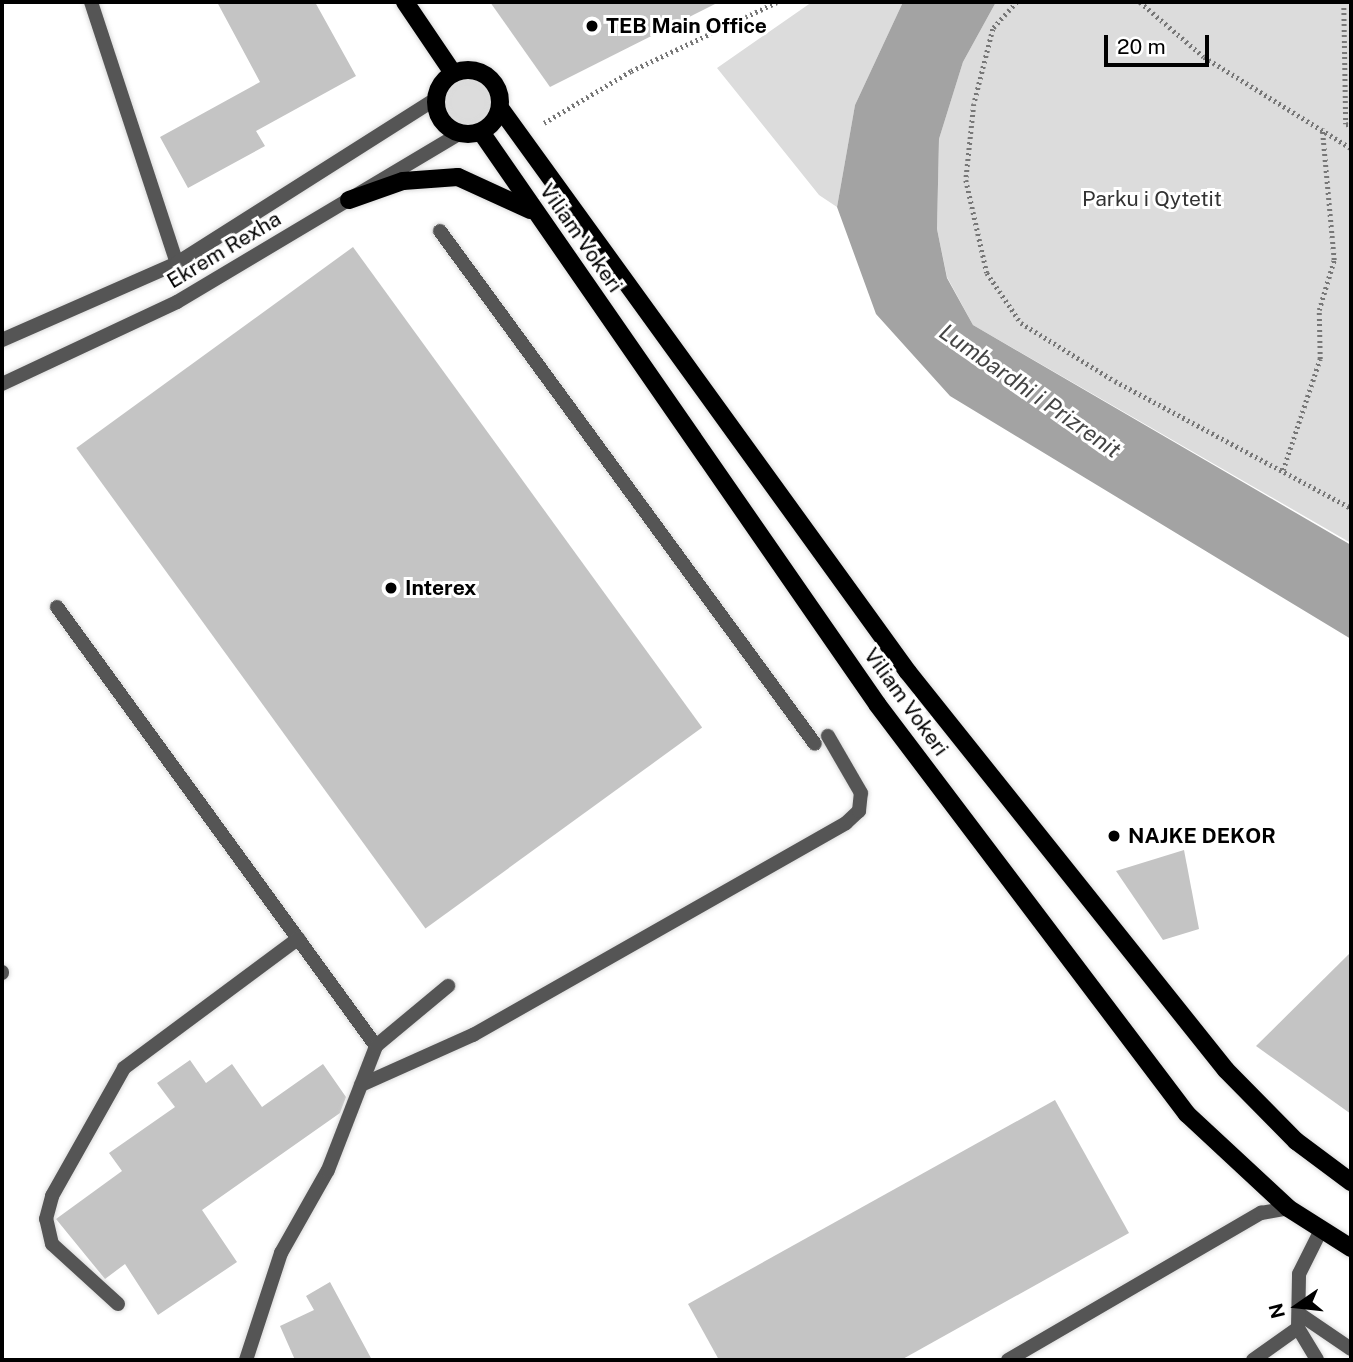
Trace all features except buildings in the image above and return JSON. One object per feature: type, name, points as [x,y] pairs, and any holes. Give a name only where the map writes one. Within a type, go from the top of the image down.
[{"type":"main road","points":[[405,2],[453,73]]},
{"type":"main road","points":[[453,73],[483,73],[497,88],[500,108],[481,132],[459,134],[440,121],[435,99],[453,73]]},
{"type":"main road","name":"Viliam Vokeri","points":[[500,108],[519,138],[908,672],[1196,1035],[1296,1141],[1351,1182]]},
{"type":"main road","name":"Viliam Vokeri","points":[[481,132],[877,704],[1187,1114],[1288,1208],[1351,1248]]},
{"type":"main road","points":[[349,200],[403,181],[458,177],[537,215]]},
{"type":"street","points":[[90,2],[177,263]]},
{"type":"street","name":"Ekrem Rexha","points":[[2,340],[177,263],[435,99]]},
{"type":"street","name":"Ekrem Rexha","points":[[2,384],[177,302],[459,134]]},
{"type":"street","points":[[440,232],[815,744]]},
{"type":"street","points":[[57,607],[376,1046]]},
{"type":"street","points":[[361,1085],[473,1035],[846,823],[859,811],[861,793],[828,736]]},
{"type":"street","points":[[118,1304],[52,1244],[46,1219],[52,1196],[124,1068],[299,939]]},
{"type":"street","points":[[246,1360],[281,1253],[328,1170],[376,1046],[448,986]]},
{"type":"street","points":[[1008,1360],[1261,1213],[1288,1208]]},
{"type":"street","points":[[1317,1360],[1299,1322],[1299,1273],[1322,1228]]},
{"type":"street","points":[[1299,1322],[1351,1349]]},
{"type":"street","points":[[1253,1360],[1299,1322]]},
{"type":"path","points":[[519,138],[631,71],[778,2]]},
{"type":"path","points":[[1017,2],[993,29],[974,104],[966,180],[987,273],[1021,323],[1351,508]]},
{"type":"path","points":[[1140,2],[1204,57],[1351,148]]},
{"type":"path","points":[[1345,2],[1346,124],[1351,125]]},
{"type":"path","points":[[1283,470],[1320,359],[1319,310],[1334,260],[1322,129]]},
{"type":"green space","points":[[812,2],[903,2],[855,105],[837,207],[819,195],[717,68]]},
{"type":"green space","name":"Parku i Qytetit","points":[[996,2],[1351,2],[1351,543],[973,325],[947,277],[937,229],[939,139],[963,62]]},
{"type":"green space","points":[[468,75],[487,83],[495,102],[487,121],[468,129],[449,121],[441,102],[449,83]]},
{"type":"water","name":"Lumbardhi i Prizrenit","points":[[903,2],[996,2],[963,62],[939,139],[937,229],[947,278],[973,325],[1351,545],[1351,639],[950,396],[876,314],[837,207],[855,105]]},
{"type":"place","name":"TEB Main Office","points":[[592,26]]},
{"type":"place","name":"Interex","points":[[391,588]]},
{"type":"place","name":"NAJKE DEKOR","points":[[1114,836]]}]
